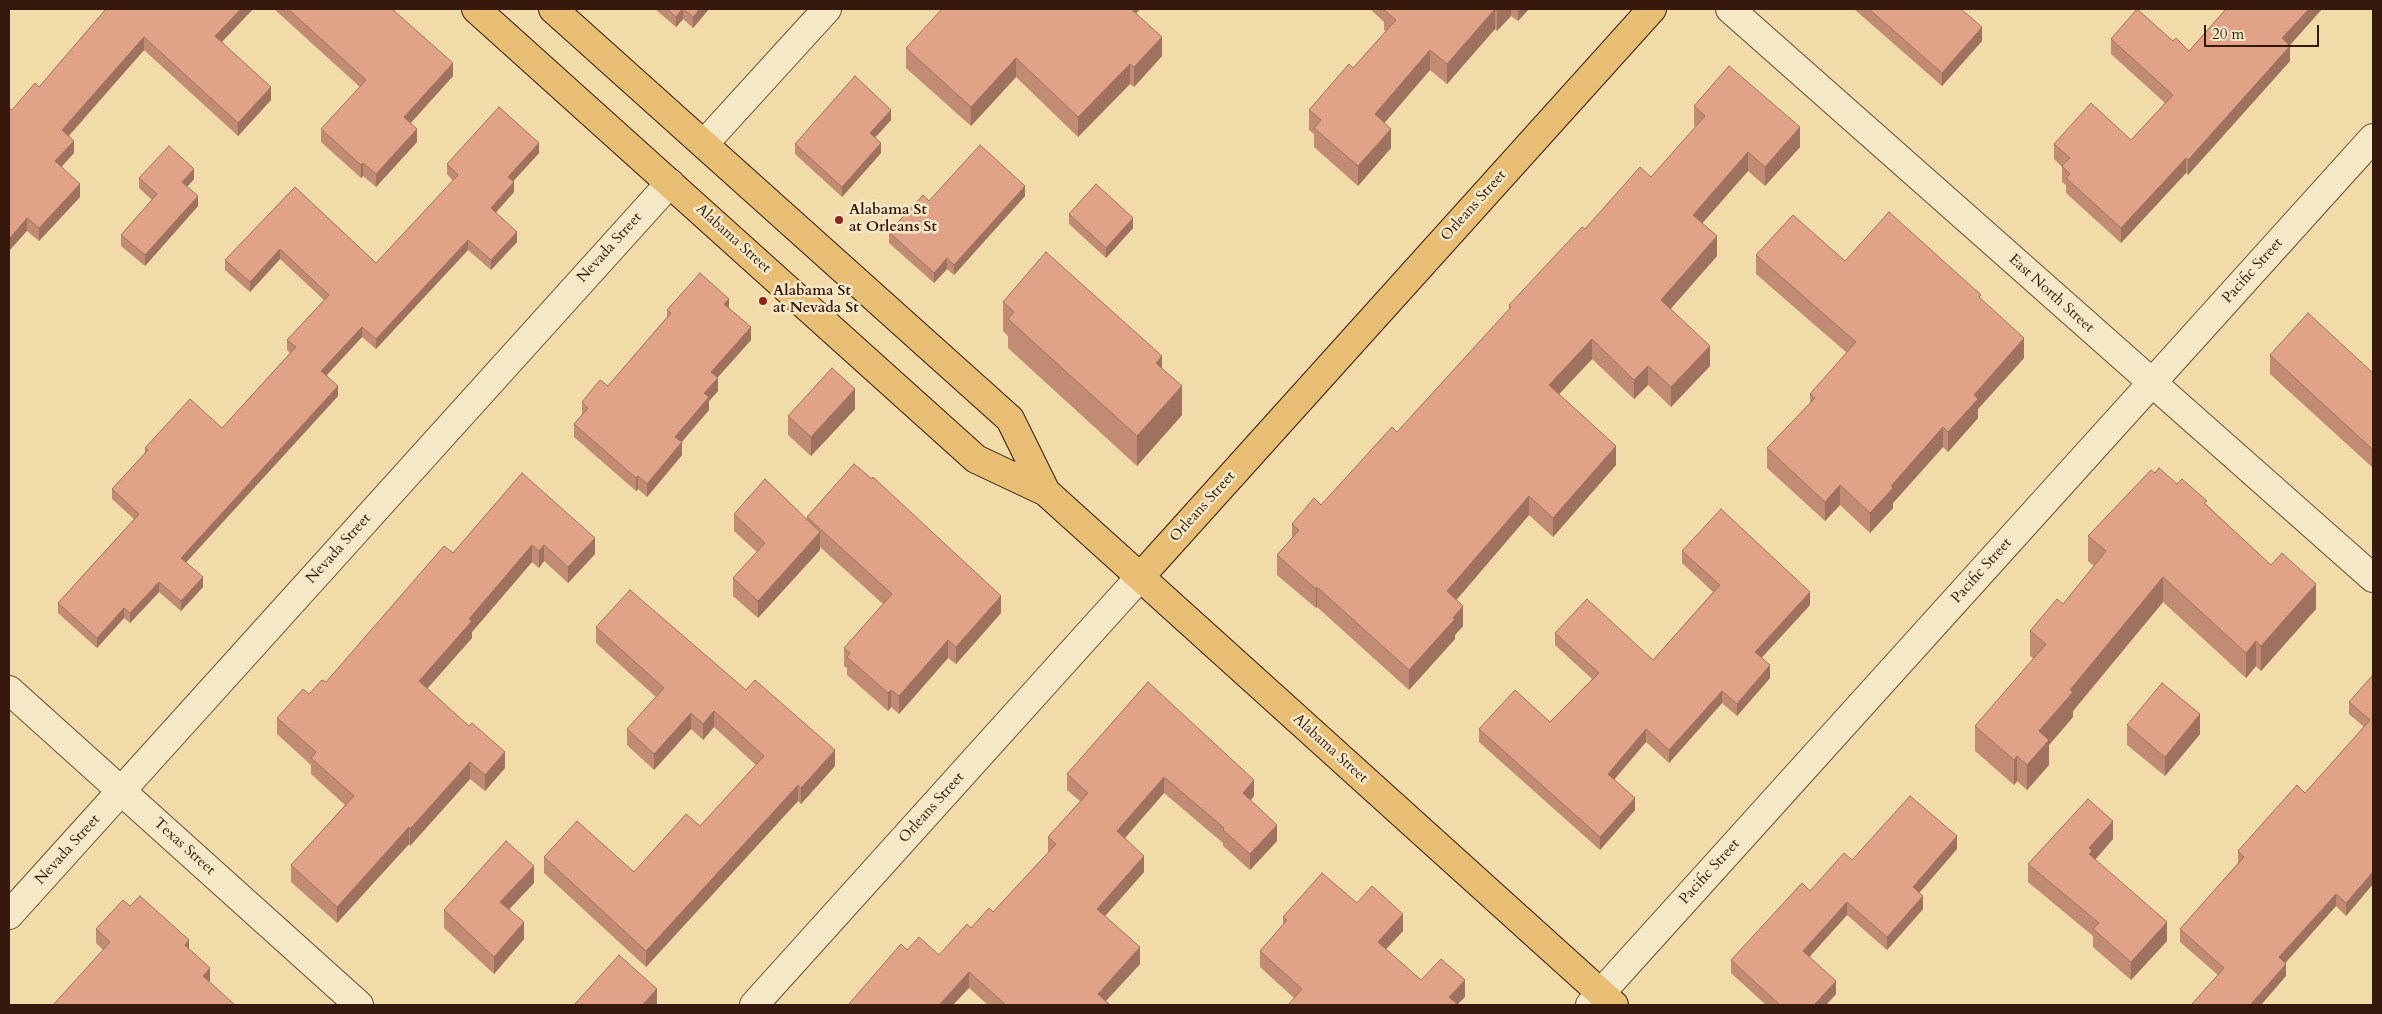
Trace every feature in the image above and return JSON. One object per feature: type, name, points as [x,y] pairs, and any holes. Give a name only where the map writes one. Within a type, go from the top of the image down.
[{"type":"main road","name":"Alabama Street","points":[[476,9],[976,459],[1046,492],[1602,1001]]},
{"type":"main road","name":"Alabama Street","points":[[553,9],[1010,419],[1046,492]]},
{"type":"main road","name":"Orleans Street","points":[[1140,577],[1652,9]]},
{"type":"street","points":[[704,144],[826,9]]},
{"type":"street","name":"East North Street","points":[[1730,9],[2373,578]]},
{"type":"street","name":"Pacific Street","points":[[1602,1001],[2152,383],[2373,138]]},
{"type":"street","name":"Nevada Street","points":[[9,915],[670,182]]},
{"type":"street","name":"Orleans Street","points":[[754,1005],[1140,577]]},
{"type":"street","name":"Texas Street","points":[[9,690],[359,1005]]},
{"type":"building","points":[[106,9],[241,9],[215,36],[271,87],[238,123],[144,37],[62,130],[74,141],[55,161],[80,184],[39,228],[27,218],[9,239],[9,108],[12,110],[35,83],[39,87]]},
{"type":"building","points":[[288,9],[392,9],[453,63],[404,117],[417,129],[376,174],[363,163],[361,165],[321,129],[366,80]]},
{"type":"building","points":[[667,9],[682,9],[676,17]]},
{"type":"building","points":[[683,9],[700,9],[693,17]]},
{"type":"building","points":[[942,9],[1131,9],[1162,37],[1134,67],[1130,64],[1078,117],[1016,58],[971,107],[906,48]]},
{"type":"building","points":[[1385,9],[1495,9],[1447,64],[1430,50],[1375,114],[1391,129],[1358,166],[1314,128],[1321,120],[1309,110],[1349,64],[1353,68],[1396,20]]},
{"type":"building","points":[[1869,9],[1961,9],[1982,27],[1942,73]]},
{"type":"building","points":[[2137,9],[2173,41],[2176,38],[2189,51],[2226,9],[2309,9],[2282,38],[2290,46],[2188,160],[2186,158],[2121,228],[2066,178],[2070,174],[2062,166],[2070,158],[2054,144],[2091,103],[2131,140],[2173,95],[2111,39]]},
{"type":"building","points":[[1729,66],[1800,127],[1765,167],[1748,152],[1693,215],[1717,236],[1661,300],[1710,346],[1671,387],[1648,366],[1634,380],[1592,339],[1549,385],[1616,446],[1553,518],[1529,496],[1447,591],[1463,606],[1453,618],[1455,619],[1409,670],[1317,587],[1316,589],[1277,555],[1299,530],[1292,524],[1314,498],[1321,505],[1392,427],[1397,432],[1511,307],[1509,305],[1582,227],[1585,229],[1640,167],[1651,177],[1705,116],[1694,106]]},
{"type":"building","points":[[855,76],[891,110],[870,133],[881,143],[842,187],[795,144]]},
{"type":"building","points":[[499,107],[539,143],[508,177],[514,182],[491,208],[517,232],[491,260],[468,240],[376,339],[362,327],[321,371],[338,386],[181,558],[203,577],[181,601],[159,582],[130,613],[124,608],[97,638],[58,603],[139,514],[112,489],[148,450],[145,448],[190,399],[222,428],[296,347],[287,340],[329,295],[280,249],[250,282],[225,260],[295,187],[376,263],[458,175],[447,164]]},
{"type":"building","points":[[980,145],[1025,186],[954,265],[947,258],[934,273],[889,232],[923,195],[929,201]]},
{"type":"building","points":[[169,146],[194,169],[182,182],[198,196],[145,255],[121,235],[157,194],[139,178]]},
{"type":"building","points":[[1096,184],[1133,218],[1106,248],[1069,214]]},
{"type":"building","points":[[1889,212],[1981,295],[1979,297],[2024,338],[1974,395],[1978,399],[1948,432],[1943,427],[1870,513],[1840,485],[1825,502],[1767,448],[1815,398],[1810,394],[1856,342],[1756,255],[1793,215],[1845,261]]},
{"type":"building","points":[[1046,252],[1162,356],[1156,363],[1182,386],[1137,436],[1008,319],[1014,312],[1003,302]]},
{"type":"building","points":[[700,273],[729,299],[724,304],[751,327],[711,372],[718,378],[704,393],[709,397],[675,437],[682,442],[647,484],[638,476],[636,478],[574,424],[588,408],[582,402],[600,380],[608,386],[671,313],[667,310]]},
{"type":"building","points":[[2308,313],[2373,373],[2373,450],[2270,355]]},
{"type":"building","points":[[832,368],[855,389],[811,437],[788,416]]},
{"type":"building","points":[[854,464],[872,479],[873,477],[1001,596],[956,647],[948,640],[899,696],[891,690],[888,693],[847,657],[850,653],[844,648],[892,594],[807,517]]},
{"type":"building","points":[[2159,468],[2177,484],[2182,479],[2207,501],[2204,503],[2271,565],[2282,553],[2316,584],[2261,646],[2256,641],[2246,653],[2163,577],[2070,690],[2073,692],[2039,731],[2049,740],[2027,765],[2017,756],[2014,760],[1975,726],[2046,644],[2030,631],[2057,599],[2063,604],[2106,551],[2088,536],[2151,470],[2155,473]]},
{"type":"building","points":[[522,473],[595,538],[568,567],[544,545],[539,551],[532,545],[469,619],[472,621],[419,681],[469,726],[472,723],[505,752],[485,775],[470,762],[337,907],[291,865],[354,796],[311,758],[316,752],[277,718],[303,689],[309,694],[322,680],[326,682],[444,546],[453,553]]},
{"type":"building","points":[[765,479],[820,532],[758,601],[733,578],[765,543],[734,514]]},
{"type":"building","points":[[1721,509],[1810,592],[1755,652],[1770,665],[1737,704],[1722,691],[1669,750],[1646,729],[1608,774],[1635,798],[1600,837],[1479,729],[1515,690],[1550,722],[1599,673],[1555,633],[1587,599],[1653,660],[1720,585],[1682,551]]},
{"type":"building","points":[[630,590],[746,690],[755,680],[835,750],[801,788],[798,785],[646,951],[544,857],[577,821],[634,872],[686,814],[700,826],[764,756],[714,711],[703,724],[691,713],[654,754],[627,729],[664,688],[596,627]]},
{"type":"building","points":[[2373,675],[2373,872],[2346,903],[2336,894],[2279,957],[2286,964],[2250,1005],[2191,1005],[2224,968],[2180,929],[2244,857],[2238,851],[2297,785],[2305,793],[2370,720],[2349,702]]},
{"type":"building","points":[[1148,682],[1254,780],[1243,793],[1277,825],[1250,854],[1223,830],[1224,828],[1164,777],[1117,831],[1144,856],[1097,909],[1140,947],[1098,994],[1110,1005],[1006,1005],[969,972],[939,1005],[848,1005],[901,944],[907,950],[919,937],[939,955],[967,924],[971,928],[989,908],[993,912],[1056,844],[1048,837],[1088,793],[1067,774]]},
{"type":"building","points":[[2162,683],[2200,714],[2165,757],[2127,725]]},
{"type":"building","points":[[1910,796],[1957,836],[1913,887],[1923,896],[1887,937],[1847,902],[1803,951],[1836,981],[1814,1005],[1780,1005],[1731,960],[1802,883],[1810,891],[1844,853],[1852,860]]},
{"type":"building","points":[[2088,799],[2113,821],[2089,848],[2092,851],[2089,854],[2167,922],[2131,962],[2093,929],[2099,923],[2028,864]]},
{"type":"building","points":[[506,841],[534,866],[500,902],[524,922],[494,957],[444,910]]},
{"type":"building","points":[[1322,873],[1357,903],[1372,886],[1403,914],[1378,942],[1421,980],[1441,959],[1465,980],[1449,997],[1457,1004],[1288,1005],[1302,989],[1260,951],[1287,920],[1283,917]]},
{"type":"building","points":[[140,896],[189,940],[185,945],[210,968],[203,976],[235,1005],[53,1005],[110,942],[96,929],[123,900],[130,906]]},
{"type":"building","points":[[619,955],[657,989],[642,1005],[574,1005]]},
{"type":"place","name":"Alabama St at Orleans St","points":[[839,220]]},
{"type":"place","name":"Alabama St at Nevada St","points":[[763,301]]}]
